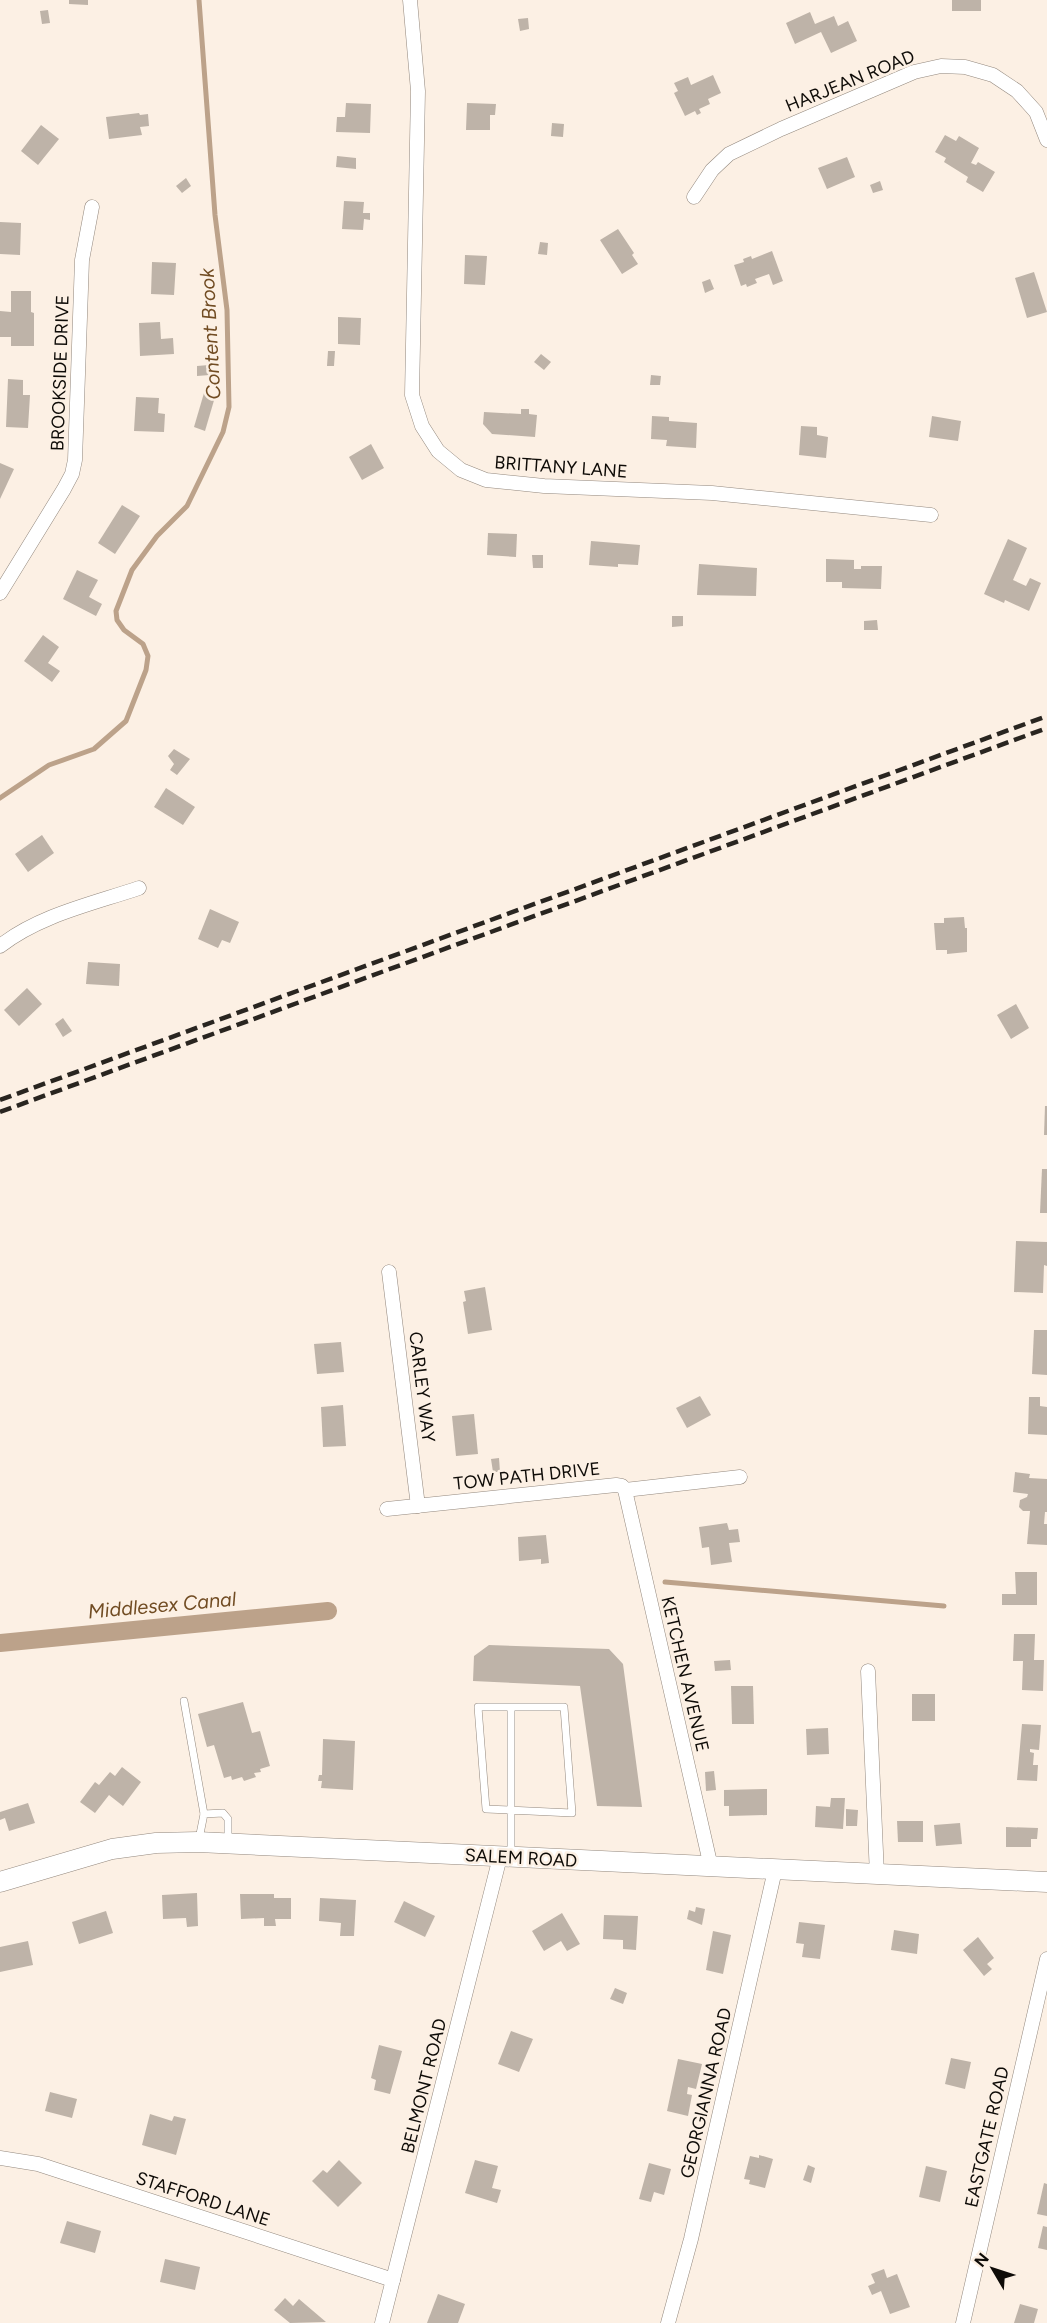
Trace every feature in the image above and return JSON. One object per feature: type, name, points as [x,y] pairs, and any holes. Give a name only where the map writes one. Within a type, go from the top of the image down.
[{"type":"main road","name":"SALEM ROAD","points":[[0,1882],[112,1849],[156,1843],[198,1842],[1047,1882]]},
{"type":"street","name":"BRITTANY LANE","points":[[410,0],[418,91],[412,395],[422,426],[438,451],[461,470],[486,480],[544,486],[712,493],[931,515]]},
{"type":"street","name":"HARJEAN ROAD","points":[[694,197],[708,175],[729,154],[914,72],[941,66],[965,67],[993,75],[1017,91],[1036,112],[1047,140]]},
{"type":"street","name":"BROOKSIDE DRIVE","points":[[0,593],[72,474],[75,460],[82,260],[92,207]]},
{"type":"street","points":[[0,946],[18,933],[38,923],[139,888]]},
{"type":"street","name":"CARLEY WAY","points":[[389,1272],[418,1506]]},
{"type":"street","name":"TOW PATH DRIVE","points":[[387,1509],[616,1485],[622,1486],[625,1490],[740,1477]]},
{"type":"street","name":"KETCHEN AVENUE","points":[[625,1490],[711,1867]]},
{"type":"street","points":[[868,1671],[877,1875]]},
{"type":"street","name":"BELMONT ROAD","points":[[382,2323],[506,1857]]},
{"type":"street","name":"GEORGIANNA ROAD","points":[[668,2323],[691,2240],[775,1870]]},
{"type":"street","name":"EASTGATE ROAD","points":[[963,2323],[1047,1959]]},
{"type":"street","name":"STAFFORD LANE","points":[[0,2158],[38,2164],[393,2280]]},
{"type":"lane","points":[[184,1701],[204,1814],[198,1842]]},
{"type":"lane","points":[[478,1707],[511,1707],[564,1707],[572,1813],[486,1809],[478,1707]]},
{"type":"lane","points":[[506,1857],[512,1810],[511,1707]]},
{"type":"lane","points":[[204,1814],[223,1813],[228,1819],[228,1843]]},
{"type":"building","points":[[69,0],[88,0],[88,5],[69,4]]},
{"type":"building","points":[[952,0],[981,0],[981,11],[952,11]]},
{"type":"building","points":[[48,10],[50,23],[42,24],[40,11]]},
{"type":"building","points":[[810,12],[815,24],[834,16],[838,26],[848,21],[857,41],[831,53],[821,32],[795,44],[786,23]]},
{"type":"building","points":[[528,18],[529,29],[520,31],[518,19]]},
{"type":"building","points":[[713,75],[721,93],[708,99],[710,104],[699,109],[701,113],[697,115],[695,111],[685,116],[674,93],[678,91],[674,83],[688,77],[691,85]]},
{"type":"building","points":[[346,103],[371,104],[370,133],[336,132],[337,117],[345,117]]},
{"type":"building","points":[[467,103],[496,104],[495,115],[490,115],[490,130],[466,130]]},
{"type":"building","points":[[139,113],[140,115],[148,114],[149,126],[140,127],[142,135],[109,139],[106,117]]},
{"type":"building","points":[[552,123],[564,124],[563,137],[551,136]]},
{"type":"building","points":[[41,125],[59,139],[38,165],[21,151]]},
{"type":"building","points":[[945,135],[956,141],[959,136],[979,148],[971,163],[976,165],[978,162],[995,172],[983,192],[966,182],[968,177],[944,162],[946,158],[935,152]]},
{"type":"building","points":[[337,156],[356,158],[356,169],[336,167]]},
{"type":"building","points":[[847,157],[855,177],[827,189],[818,168]]},
{"type":"building","points":[[186,178],[191,186],[182,193],[176,186]]},
{"type":"building","points":[[880,181],[883,190],[873,193],[870,185]]},
{"type":"building","points":[[344,201],[364,202],[363,213],[370,213],[370,220],[364,219],[363,230],[342,229]]},
{"type":"building","points":[[0,222],[21,223],[20,255],[0,254]]},
{"type":"building","points":[[618,229],[634,253],[632,255],[638,264],[622,274],[600,240]]},
{"type":"building","points":[[540,242],[548,243],[547,255],[538,254]]},
{"type":"building","points":[[772,251],[783,281],[773,285],[769,274],[755,279],[757,283],[747,287],[746,284],[741,286],[734,265],[744,262],[743,259],[751,256],[752,259]]},
{"type":"building","points":[[465,255],[487,256],[485,285],[464,284]]},
{"type":"building","points":[[152,262],[176,263],[174,295],[151,294]]},
{"type":"building","points":[[1034,272],[1047,312],[1027,318],[1015,278]]},
{"type":"building","points":[[710,279],[714,289],[705,293],[702,282]]},
{"type":"building","points":[[11,291],[31,291],[34,346],[11,346],[11,337],[0,337],[0,311],[11,312]]},
{"type":"building","points":[[338,317],[361,318],[360,345],[338,344]]},
{"type":"building","points":[[160,322],[161,339],[173,338],[174,354],[140,356],[139,323]]},
{"type":"building","points":[[328,351],[335,351],[334,366],[327,366]]},
{"type":"building","points":[[541,354],[551,362],[544,370],[534,362]]},
{"type":"building","points":[[209,365],[210,375],[197,376],[197,366]]},
{"type":"building","points":[[651,375],[661,376],[660,385],[650,385]]},
{"type":"building","points":[[8,379],[23,380],[23,395],[30,395],[28,428],[6,427]]},
{"type":"building","points":[[204,393],[215,397],[205,431],[194,427]]},
{"type":"building","points":[[136,397],[159,398],[158,413],[165,414],[164,432],[134,431]]},
{"type":"building","points":[[521,409],[529,409],[529,414],[537,415],[535,437],[492,434],[483,424],[484,412],[521,414]]},
{"type":"building","points":[[652,416],[669,417],[669,421],[697,423],[696,448],[666,446],[667,440],[651,439]]},
{"type":"building","points":[[932,416],[961,421],[958,441],[929,437]]},
{"type":"building","points":[[801,426],[817,427],[817,435],[828,437],[826,458],[799,455]]},
{"type":"building","points":[[371,444],[384,468],[362,480],[349,457]]},
{"type":"building","points":[[0,463],[14,469],[0,499]]},
{"type":"building","points":[[122,505],[140,516],[115,554],[98,543]]},
{"type":"building","points":[[488,533],[517,534],[516,557],[487,555]]},
{"type":"building","points":[[1008,539],[1027,548],[1013,580],[1026,586],[1030,578],[1041,583],[1029,611],[1005,600],[1004,603],[984,594]]},
{"type":"building","points":[[591,541],[640,545],[638,565],[618,564],[618,567],[589,565]]},
{"type":"building","points":[[532,555],[543,555],[543,568],[533,568]]},
{"type":"building","points":[[826,559],[854,560],[854,569],[861,569],[861,566],[882,566],[881,589],[842,588],[842,582],[826,582]]},
{"type":"building","points":[[699,564],[757,568],[756,596],[697,595]]},
{"type":"building","points":[[77,570],[98,580],[89,597],[102,604],[96,616],[63,599]]},
{"type":"building","points":[[672,616],[683,616],[683,626],[672,627]]},
{"type":"building","points":[[877,620],[878,630],[864,630],[864,621]]},
{"type":"building","points":[[43,635],[59,647],[48,663],[60,671],[52,682],[24,661]]},
{"type":"building","points":[[174,749],[190,759],[177,775],[170,770],[174,764],[168,756]]},
{"type":"building","points":[[166,788],[195,807],[183,825],[154,807]]},
{"type":"building","points":[[42,835],[54,853],[28,872],[15,854]]},
{"type":"building","points":[[210,909],[239,922],[230,943],[222,940],[218,948],[198,939]]},
{"type":"building","points":[[964,917],[965,928],[967,928],[967,952],[947,954],[947,950],[936,950],[934,923],[944,923],[944,918]]},
{"type":"building","points":[[88,962],[120,964],[119,986],[86,984]]},
{"type":"building","points":[[27,988],[42,1004],[19,1026],[4,1010]]},
{"type":"building","points":[[1016,1004],[1029,1028],[1011,1039],[997,1015]]},
{"type":"building","points":[[63,1018],[72,1031],[63,1037],[55,1024]]},
{"type":"building","points":[[1045,1106],[1047,1106],[1047,1135],[1044,1135]]},
{"type":"building","points":[[1042,1169],[1047,1169],[1047,1213],[1040,1213]]},
{"type":"building","points":[[1016,1241],[1047,1242],[1047,1266],[1044,1265],[1043,1293],[1014,1292]]},
{"type":"building","points":[[485,1287],[492,1330],[468,1334],[463,1302],[466,1301],[464,1291]]},
{"type":"building","points":[[1034,1330],[1047,1330],[1047,1375],[1032,1374]]},
{"type":"building","points":[[341,1342],[344,1372],[317,1374],[314,1344]]},
{"type":"building","points":[[700,1396],[711,1415],[687,1428],[676,1408]]},
{"type":"building","points":[[1029,1397],[1040,1397],[1040,1406],[1047,1407],[1047,1435],[1028,1434]]},
{"type":"building","points":[[343,1405],[346,1446],[323,1447],[321,1407]]},
{"type":"building","points":[[474,1414],[478,1454],[456,1456],[452,1416]]},
{"type":"building","points":[[499,1458],[500,1472],[493,1472],[491,1459]]},
{"type":"building","points":[[1015,1472],[1030,1474],[1029,1478],[1047,1479],[1047,1512],[1045,1512],[1044,1524],[1047,1524],[1047,1545],[1027,1544],[1030,1511],[1023,1511],[1019,1507],[1020,1500],[1028,1494],[1013,1492]]},
{"type":"building","points":[[727,1523],[729,1530],[738,1529],[740,1542],[729,1543],[732,1562],[711,1565],[709,1547],[702,1548],[699,1527]]},
{"type":"building","points":[[546,1535],[549,1563],[541,1564],[541,1559],[519,1561],[518,1537]]},
{"type":"building","points":[[1015,1572],[1037,1572],[1037,1605],[1002,1605],[1002,1594],[1016,1594]]},
{"type":"building","points":[[1014,1634],[1035,1634],[1034,1660],[1044,1660],[1043,1691],[1022,1690],[1023,1661],[1013,1661]]},
{"type":"building","points":[[489,1645],[609,1649],[623,1664],[642,1807],[597,1806],[580,1686],[473,1681],[474,1656]]},
{"type":"building","points":[[730,1660],[731,1670],[715,1671],[714,1661]]},
{"type":"building","points":[[731,1686],[753,1686],[754,1724],[732,1724]]},
{"type":"building","points":[[912,1694],[935,1694],[935,1721],[912,1721]]},
{"type":"building","points":[[243,1702],[252,1733],[260,1731],[270,1766],[260,1769],[261,1772],[254,1773],[256,1777],[244,1781],[242,1777],[232,1780],[231,1776],[224,1778],[214,1745],[207,1747],[198,1714]]},
{"type":"building","points":[[1022,1724],[1041,1725],[1039,1750],[1030,1749],[1030,1752],[1034,1753],[1033,1765],[1038,1765],[1037,1781],[1017,1780]]},
{"type":"building","points":[[828,1728],[829,1754],[807,1755],[806,1729]]},
{"type":"building","points":[[323,1739],[355,1741],[353,1790],[321,1788],[322,1781],[318,1781],[319,1775],[322,1775]]},
{"type":"building","points":[[122,1767],[141,1782],[123,1806],[109,1795],[95,1813],[80,1802],[95,1782],[99,1785],[110,1772],[115,1776]]},
{"type":"building","points":[[714,1771],[716,1790],[706,1791],[705,1772]]},
{"type":"building","points":[[767,1789],[767,1815],[729,1816],[729,1806],[724,1806],[724,1790]]},
{"type":"building","points":[[831,1798],[845,1798],[843,1829],[815,1827],[816,1806],[830,1807]]},
{"type":"building","points":[[28,1803],[35,1823],[9,1831],[5,1818],[0,1820],[0,1812]]},
{"type":"building","points":[[846,1809],[858,1810],[857,1826],[846,1826]]},
{"type":"building","points":[[897,1821],[923,1821],[923,1842],[898,1842]]},
{"type":"building","points":[[960,1823],[962,1844],[936,1846],[934,1825]]},
{"type":"building","points":[[1006,1827],[1038,1828],[1037,1839],[1031,1839],[1031,1847],[1006,1847]]},
{"type":"building","points":[[197,1893],[198,1926],[187,1927],[186,1918],[163,1919],[162,1895]]},
{"type":"building","points":[[240,1894],[274,1894],[274,1898],[291,1898],[291,1919],[275,1919],[276,1926],[264,1926],[264,1918],[241,1919]]},
{"type":"building","points":[[320,1898],[356,1900],[354,1936],[340,1936],[341,1923],[319,1921]]},
{"type":"building","points":[[404,1901],[435,1916],[425,1937],[394,1922]]},
{"type":"building","points":[[696,1907],[705,1909],[702,1925],[687,1919],[689,1910],[695,1912]]},
{"type":"building","points":[[106,1911],[113,1933],[79,1944],[72,1922]]},
{"type":"building","points":[[562,1913],[580,1944],[567,1951],[561,1941],[544,1951],[532,1931]]},
{"type":"building","points":[[604,1915],[638,1916],[636,1950],[623,1949],[623,1940],[603,1939]]},
{"type":"building","points":[[799,1922],[825,1925],[820,1959],[802,1957],[804,1944],[796,1943]]},
{"type":"building","points":[[894,1930],[919,1934],[917,1954],[891,1950]]},
{"type":"building","points":[[713,1931],[731,1935],[723,1974],[706,1970]]},
{"type":"building","points":[[978,1937],[994,1958],[987,1964],[992,1969],[984,1976],[963,1950]]},
{"type":"building","points":[[28,1941],[33,1965],[0,1972],[0,1947]]},
{"type":"building","points":[[615,1988],[627,1993],[623,2004],[610,1999]]},
{"type":"building","points":[[511,2031],[533,2039],[519,2072],[498,2064]]},
{"type":"building","points":[[379,2045],[402,2051],[390,2094],[374,2090],[376,2080],[371,2078]]},
{"type":"building","points":[[951,2058],[971,2062],[965,2089],[945,2084]]},
{"type":"building","points":[[678,2059],[702,2064],[696,2089],[688,2087],[687,2094],[692,2095],[688,2116],[667,2111]]},
{"type":"building","points":[[50,2092],[77,2099],[72,2118],[45,2111]]},
{"type":"building","points":[[150,2114],[172,2121],[174,2116],[186,2119],[176,2155],[142,2145]]},
{"type":"building","points":[[759,2155],[773,2159],[765,2188],[749,2184],[750,2180],[744,2179],[750,2156],[759,2158]]},
{"type":"building","points":[[339,2160],[362,2183],[338,2207],[312,2181],[323,2170],[327,2173]]},
{"type":"building","points":[[475,2160],[498,2166],[492,2188],[501,2190],[497,2203],[465,2193]]},
{"type":"building","points":[[649,2163],[671,2169],[664,2195],[654,2192],[651,2202],[639,2199]]},
{"type":"building","points":[[808,2165],[815,2168],[811,2183],[803,2180]]},
{"type":"building","points":[[926,2166],[947,2171],[940,2202],[919,2197]]},
{"type":"building","points":[[1044,2183],[1047,2184],[1047,2216],[1037,2214]]},
{"type":"building","points":[[67,2221],[101,2231],[95,2253],[60,2243]]},
{"type":"building","points":[[1043,2226],[1047,2227],[1047,2250],[1038,2248]]},
{"type":"building","points":[[165,2259],[200,2267],[195,2290],[160,2282]]},
{"type":"building","points":[[884,2269],[887,2278],[897,2274],[910,2307],[890,2314],[881,2291],[872,2295],[868,2286],[875,2283],[871,2274]]},
{"type":"building","points":[[438,2294],[465,2304],[458,2323],[427,2323]]},
{"type":"building","points":[[285,2298],[293,2306],[299,2299],[326,2322],[290,2323],[274,2310]]},
{"type":"building","points":[[1020,2304],[1038,2309],[1034,2323],[1014,2323]]},
{"type":"waterway","name":"Content Brook","points":[[0,798],[49,765],[94,749],[126,721],[146,670],[148,656],[143,644],[124,630],[117,620],[116,611],[132,570],[157,536],[187,506],[223,432],[229,407],[227,310],[215,215],[199,0]]},
{"type":"waterway","points":[[665,1582],[944,1606]]},
{"type":"waterway","name":"Middlesex Canal","points":[[0,1643],[328,1611]]},
{"type":"railway","points":[[0,1100],[1047,716]]},
{"type":"railway","points":[[0,1112],[1047,728]]}]
